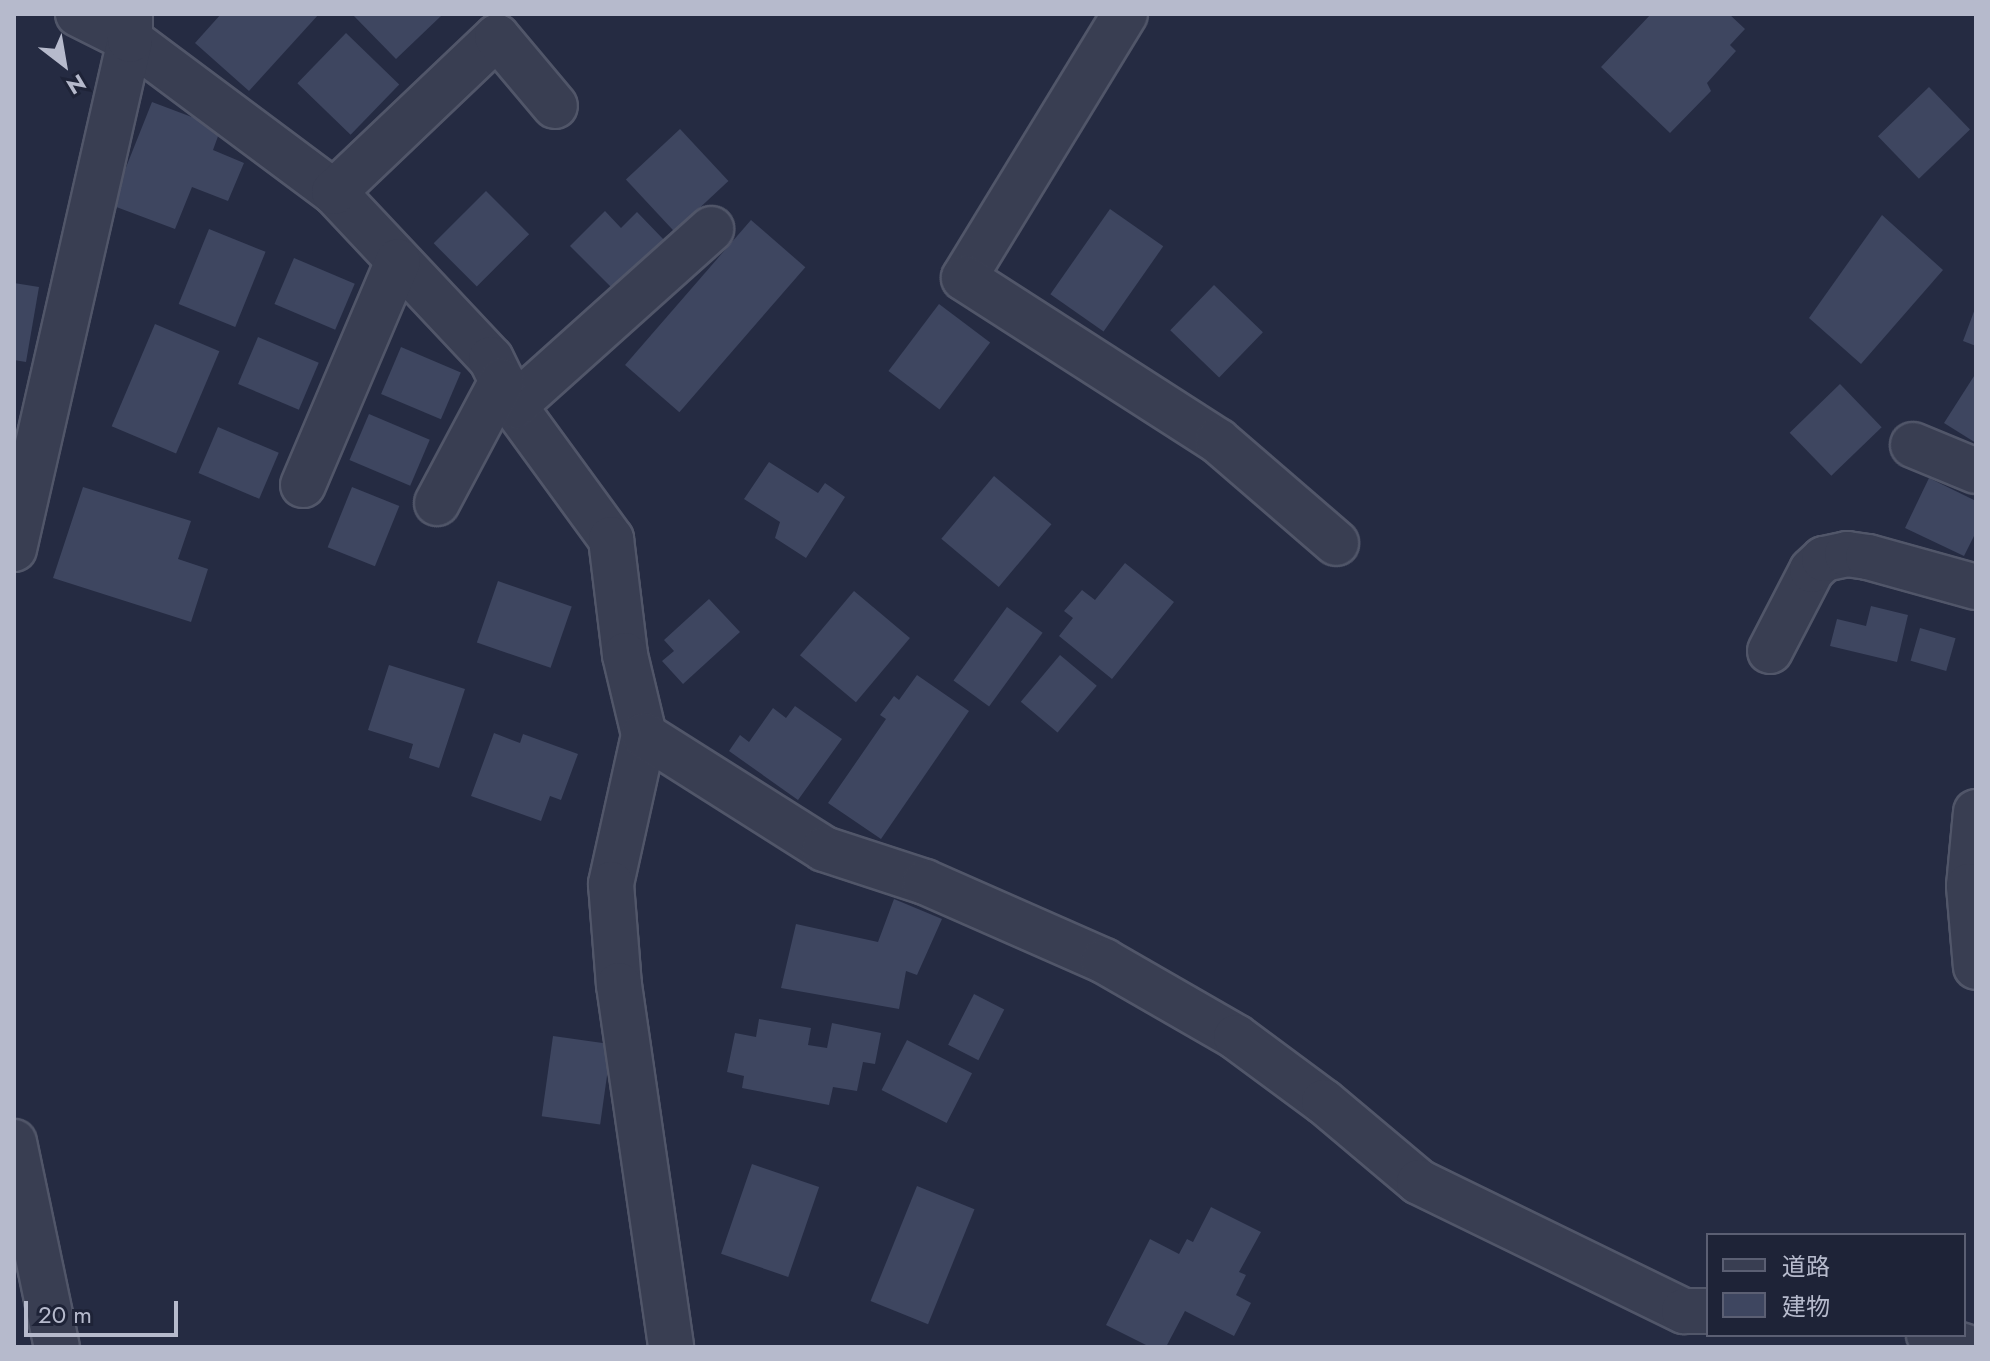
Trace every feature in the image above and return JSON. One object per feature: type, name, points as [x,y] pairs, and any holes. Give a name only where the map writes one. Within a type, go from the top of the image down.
[{"type":"street","points":[[78,14],[130,27],[334,192],[491,359],[508,393],[611,539],[625,655],[644,735],[611,884],[619,985],[671,1347]]},
{"type":"street","points":[[1125,14],[964,278],[1218,441],[1336,543]]},
{"type":"street","points":[[14,549],[130,27]]},
{"type":"street","points":[[334,192],[497,37],[555,106]]},
{"type":"street","points":[[437,503],[508,393],[711,229]]},
{"type":"street","points":[[303,485],[398,261]]},
{"type":"street","points":[[1913,445],[1976,471]]},
{"type":"street","points":[[1770,651],[1812,570],[1824,559],[1847,554],[1868,557],[1976,587]]},
{"type":"street","points":[[644,735],[824,849],[925,882],[1104,961],[1236,1037],[1324,1102],[1419,1182],[1684,1311],[1706,1311]]},
{"type":"street","points":[[1976,812],[1969,886],[1976,967]]},
{"type":"street","points":[[14,1142],[57,1347]]},
{"type":"street","points":[[1935,1337],[1965,1347]]},
{"type":"building","points":[[221,14],[319,14],[249,91],[195,43]]},
{"type":"building","points":[[352,14],[439,14],[441,16],[396,59]]},
{"type":"building","points":[[1651,14],[1729,14],[1745,29],[1730,45],[1736,51],[1707,83],[1711,91],[1670,133],[1601,67]]},
{"type":"building","points":[[346,33],[399,84],[351,135],[297,83]]},
{"type":"building","points":[[1929,87],[1970,129],[1919,179],[1878,136]]},
{"type":"building","points":[[152,102],[221,128],[213,150],[244,163],[228,201],[192,187],[175,229],[111,205]]},
{"type":"building","points":[[680,129],[728,181],[674,231],[626,179]]},
{"type":"building","points":[[486,191],[529,234],[477,286],[434,243]]},
{"type":"building","points":[[1110,209],[1163,246],[1104,331],[1050,294]]},
{"type":"building","points":[[605,211],[621,228],[637,212],[665,241],[615,291],[570,246]]},
{"type":"building","points":[[1882,215],[1943,270],[1861,364],[1809,318]]},
{"type":"building","points":[[751,220],[805,267],[679,412],[625,365]]},
{"type":"building","points":[[209,229],[266,252],[235,327],[179,304]]},
{"type":"building","points":[[294,258],[355,284],[335,330],[274,304]]},
{"type":"building","points":[[14,283],[39,287],[26,362],[14,360]]},
{"type":"building","points":[[1214,285],[1263,332],[1219,378],[1170,330]]},
{"type":"building","points":[[939,304],[990,343],[940,410],[888,371]]},
{"type":"building","points":[[1976,306],[1976,346],[1963,341]]},
{"type":"building","points":[[155,324],[219,351],[176,454],[112,426]]},
{"type":"building","points":[[258,337],[319,363],[299,410],[238,384]]},
{"type":"building","points":[[401,347],[461,372],[441,419],[381,394]]},
{"type":"building","points":[[1976,373],[1976,443],[1944,423]]},
{"type":"building","points":[[1840,384],[1882,427],[1831,476],[1790,433]]},
{"type":"building","points":[[369,414],[430,440],[410,486],[349,460]]},
{"type":"building","points":[[218,427],[279,453],[259,499],[198,473]]},
{"type":"building","points":[[769,462],[818,493],[825,483],[845,497],[806,558],[775,538],[780,522],[744,499]]},
{"type":"building","points":[[994,476],[1051,524],[999,587],[941,539]]},
{"type":"building","points":[[1929,478],[1976,501],[1976,532],[1964,556],[1905,528]]},
{"type":"building","points":[[83,487],[191,521],[178,559],[208,569],[191,622],[53,578]]},
{"type":"building","points":[[352,487],[399,506],[375,566],[328,547]]},
{"type":"building","points":[[1125,563],[1174,602],[1112,679],[1059,636],[1073,618],[1064,611],[1082,590],[1095,600]]},
{"type":"building","points":[[498,581],[572,606],[551,668],[477,642]]},
{"type":"building","points":[[854,591],[910,638],[856,702],[800,655]]},
{"type":"building","points":[[709,599],[740,632],[683,684],[662,661],[674,651],[664,640]]},
{"type":"building","points":[[1871,606],[1908,615],[1897,662],[1830,646],[1837,619],[1866,626]]},
{"type":"building","points":[[1007,607],[1043,633],[989,706],[954,681]]},
{"type":"building","points":[[1920,628],[1956,638],[1946,671],[1911,661]]},
{"type":"building","points":[[1060,655],[1097,686],[1058,733],[1021,702]]},
{"type":"building","points":[[389,665],[465,689],[439,768],[409,758],[413,744],[368,730]]},
{"type":"building","points":[[917,675],[969,711],[881,839],[828,803],[886,719],[880,715],[894,696],[899,700]]},
{"type":"building","points":[[795,706],[842,739],[798,800],[729,751],[740,735],[749,742],[773,708],[786,718]]},
{"type":"building","points":[[494,733],[520,743],[523,734],[578,754],[561,800],[550,796],[541,821],[471,796]]},
{"type":"building","points":[[894,899],[942,919],[917,975],[906,971],[899,1009],[781,988],[796,924],[878,942]]},
{"type":"building","points":[[974,994],[1004,1009],[978,1060],[948,1045]]},
{"type":"building","points":[[759,1019],[811,1028],[808,1045],[827,1048],[832,1023],[881,1033],[875,1064],[863,1062],[857,1091],[833,1087],[829,1105],[742,1088],[744,1076],[727,1072],[735,1033],[756,1037]]},
{"type":"building","points":[[553,1036],[611,1044],[600,1124],[542,1116]]},
{"type":"building","points":[[907,1040],[972,1073],[947,1123],[882,1090]]},
{"type":"building","points":[[752,1164],[819,1187],[788,1277],[721,1254]]},
{"type":"building","points":[[917,1186],[974,1209],[928,1324],[871,1301]]},
{"type":"building","points":[[1211,1207],[1261,1232],[1239,1272],[1246,1275],[1236,1295],[1251,1303],[1234,1336],[1185,1311],[1166,1347],[1150,1347],[1106,1325],[1150,1239],[1179,1254],[1187,1239],[1193,1242]]}]
